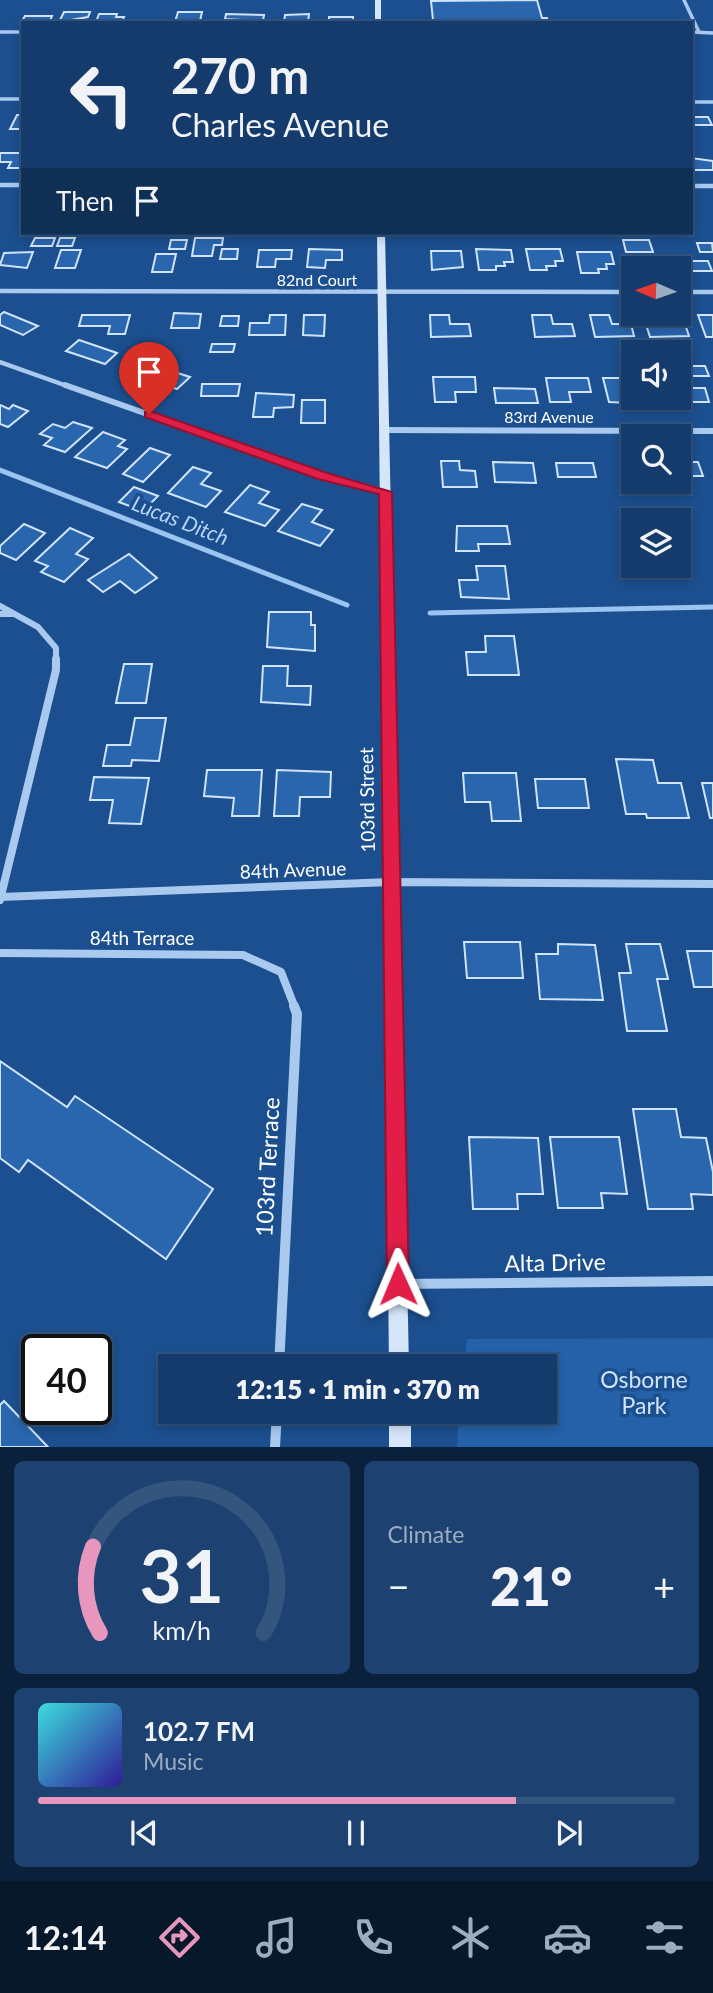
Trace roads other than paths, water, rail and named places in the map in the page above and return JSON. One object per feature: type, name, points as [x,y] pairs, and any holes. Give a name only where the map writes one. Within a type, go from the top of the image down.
[{"type":"street","points":[[378,0],[378,21]]},
{"type":"street","points":[[684,0],[699,32]]},
{"type":"street","points":[[0,32],[21,32]]},
{"type":"street","points":[[693,33],[713,33]]},
{"type":"street","points":[[0,99],[21,99]]},
{"type":"street","points":[[693,102],[713,102]]},
{"type":"street","points":[[0,185],[21,185]]},
{"type":"street","points":[[693,186],[713,186]]},
{"type":"street","name":"103rd Street","points":[[381,235],[399,1354]]},
{"type":"street","name":"82nd Court","points":[[0,291],[621,292]]},
{"type":"street","points":[[691,292],[713,292]]},
{"type":"street","points":[[0,362],[323,476],[385,492]]},
{"type":"street","name":"83rd Avenue","points":[[384,430],[713,431]]},
{"type":"street","points":[[0,606],[38,627],[57,648],[56,670],[3,872],[0,898]]},
{"type":"street","points":[[0,614],[15,614]]},
{"type":"street","name":"84th Avenue","points":[[0,898],[391,883],[713,884]]},
{"type":"street","name":"84th Terrace","points":[[0,953],[243,954],[281,972]]},
{"type":"street","name":"103rd Terrace","points":[[280,1354],[297,1014],[281,972]]},
{"type":"street","name":"Alta Drive","points":[[398,1284],[713,1281]]},
{"type":"street","points":[[275,1447],[276,1424]]},
{"type":"street","points":[[400,1424],[400,1447]]},
{"type":"waterway","name":"Lucas Ditch","points":[[0,470],[347,605]]},
{"type":"waterway","name":"Lucas Ditch","points":[[430,613],[713,607]]},
{"type":"park label","name":"Osborne Park","points":[[644,1393]]}]
